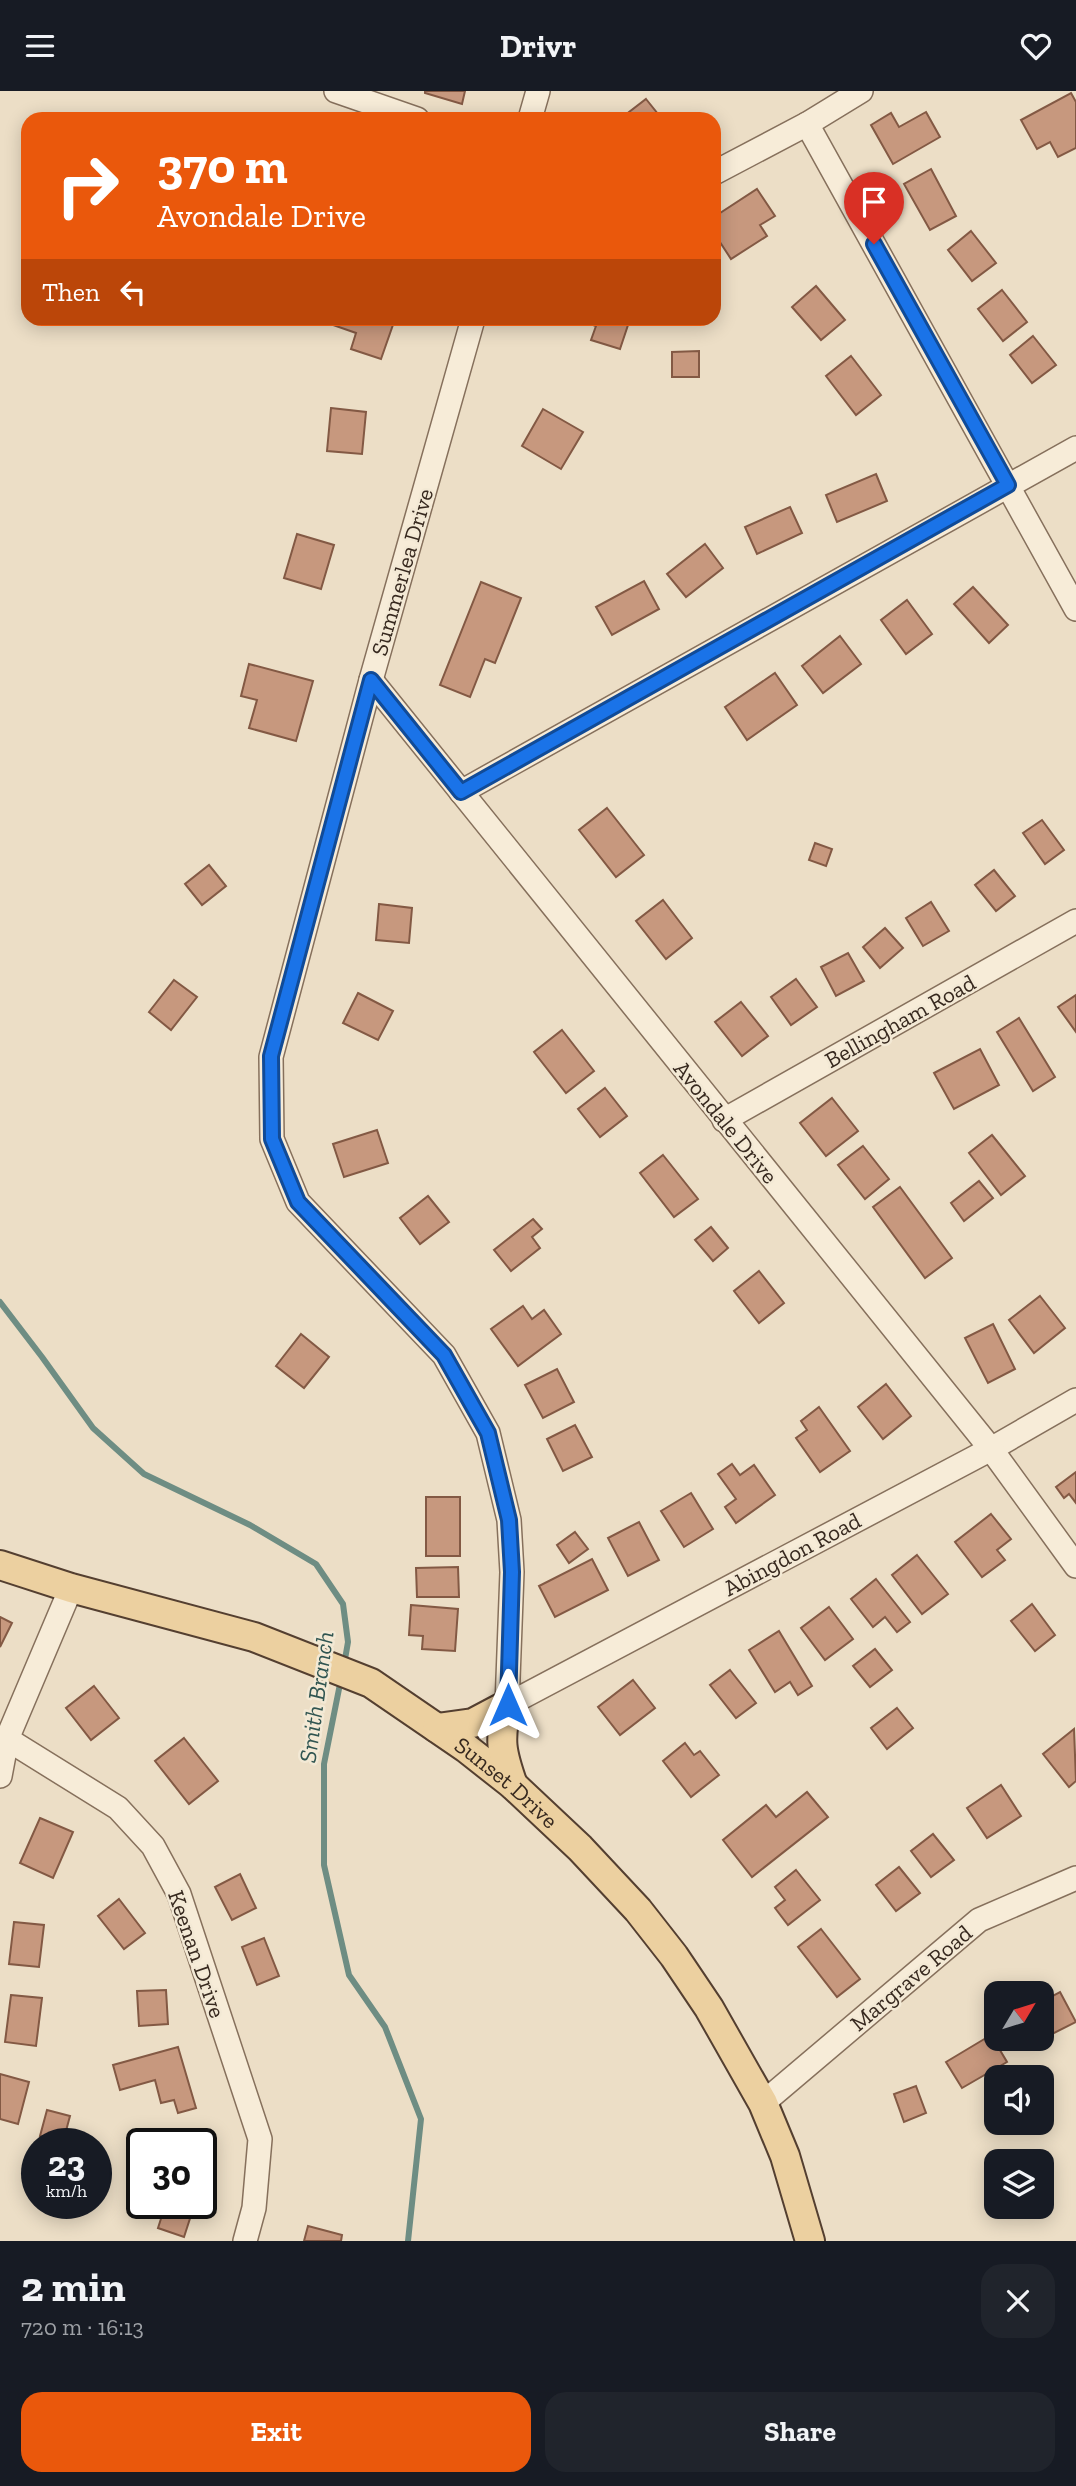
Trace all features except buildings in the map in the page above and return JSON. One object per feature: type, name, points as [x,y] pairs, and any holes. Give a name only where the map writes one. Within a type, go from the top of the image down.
[{"type":"main road","name":"Sunset Drive","points":[[0,1565],[71,1588],[254,1637],[372,1683],[513,1785],[580,1848],[646,1919],[709,2008],[763,2103],[785,2157],[810,2241]]},
{"type":"main road","points":[[437,1728],[473,1723],[508,1705]]},
{"type":"main road","points":[[508,1705],[502,1730],[502,1754],[513,1785]]},
{"type":"street","points":[[336,91],[397,112]]},
{"type":"street","points":[[532,112],[538,91]]},
{"type":"street","points":[[721,169],[807,124],[861,91]]},
{"type":"street","points":[[807,124],[1076,610]]},
{"type":"street","name":"Summerlea Drive","points":[[471,326],[371,680],[271,1056],[272,1139],[298,1202],[444,1355],[488,1433],[509,1520],[512,1572],[508,1705]]},
{"type":"street","points":[[461,792],[1076,448]]},
{"type":"street","name":"Avondale Drive","points":[[371,680],[991,1449],[1076,1566]]},
{"type":"street","name":"Bellingham Road","points":[[724,1120],[1076,921]]},
{"type":"street","name":"Abingdon Road","points":[[508,1705],[991,1449],[1076,1400]]},
{"type":"street","points":[[0,1776],[6,1738],[71,1588]]},
{"type":"street","name":"Keenan Drive","points":[[6,1738],[118,1808],[153,1846],[179,1894],[260,2139],[254,2208],[245,2241]]},
{"type":"street","name":"Margrave Road","points":[[763,2103],[979,1920],[1076,1878]]},
{"type":"waterway","name":"Smith Branch","points":[[0,1302],[93,1428],[144,1474],[250,1525],[316,1564],[343,1604],[348,1642],[344,1665]]},
{"type":"waterway","name":"Smith Branch","points":[[341,1679],[324,1764],[324,1865],[349,1975],[385,2027],[421,2119],[408,2241]]},
{"type":"route","points":[[508,1705],[512,1572],[509,1520],[488,1433],[444,1355],[298,1202],[272,1139],[271,1056],[371,680],[461,792],[1008,485],[874,244]]}]
